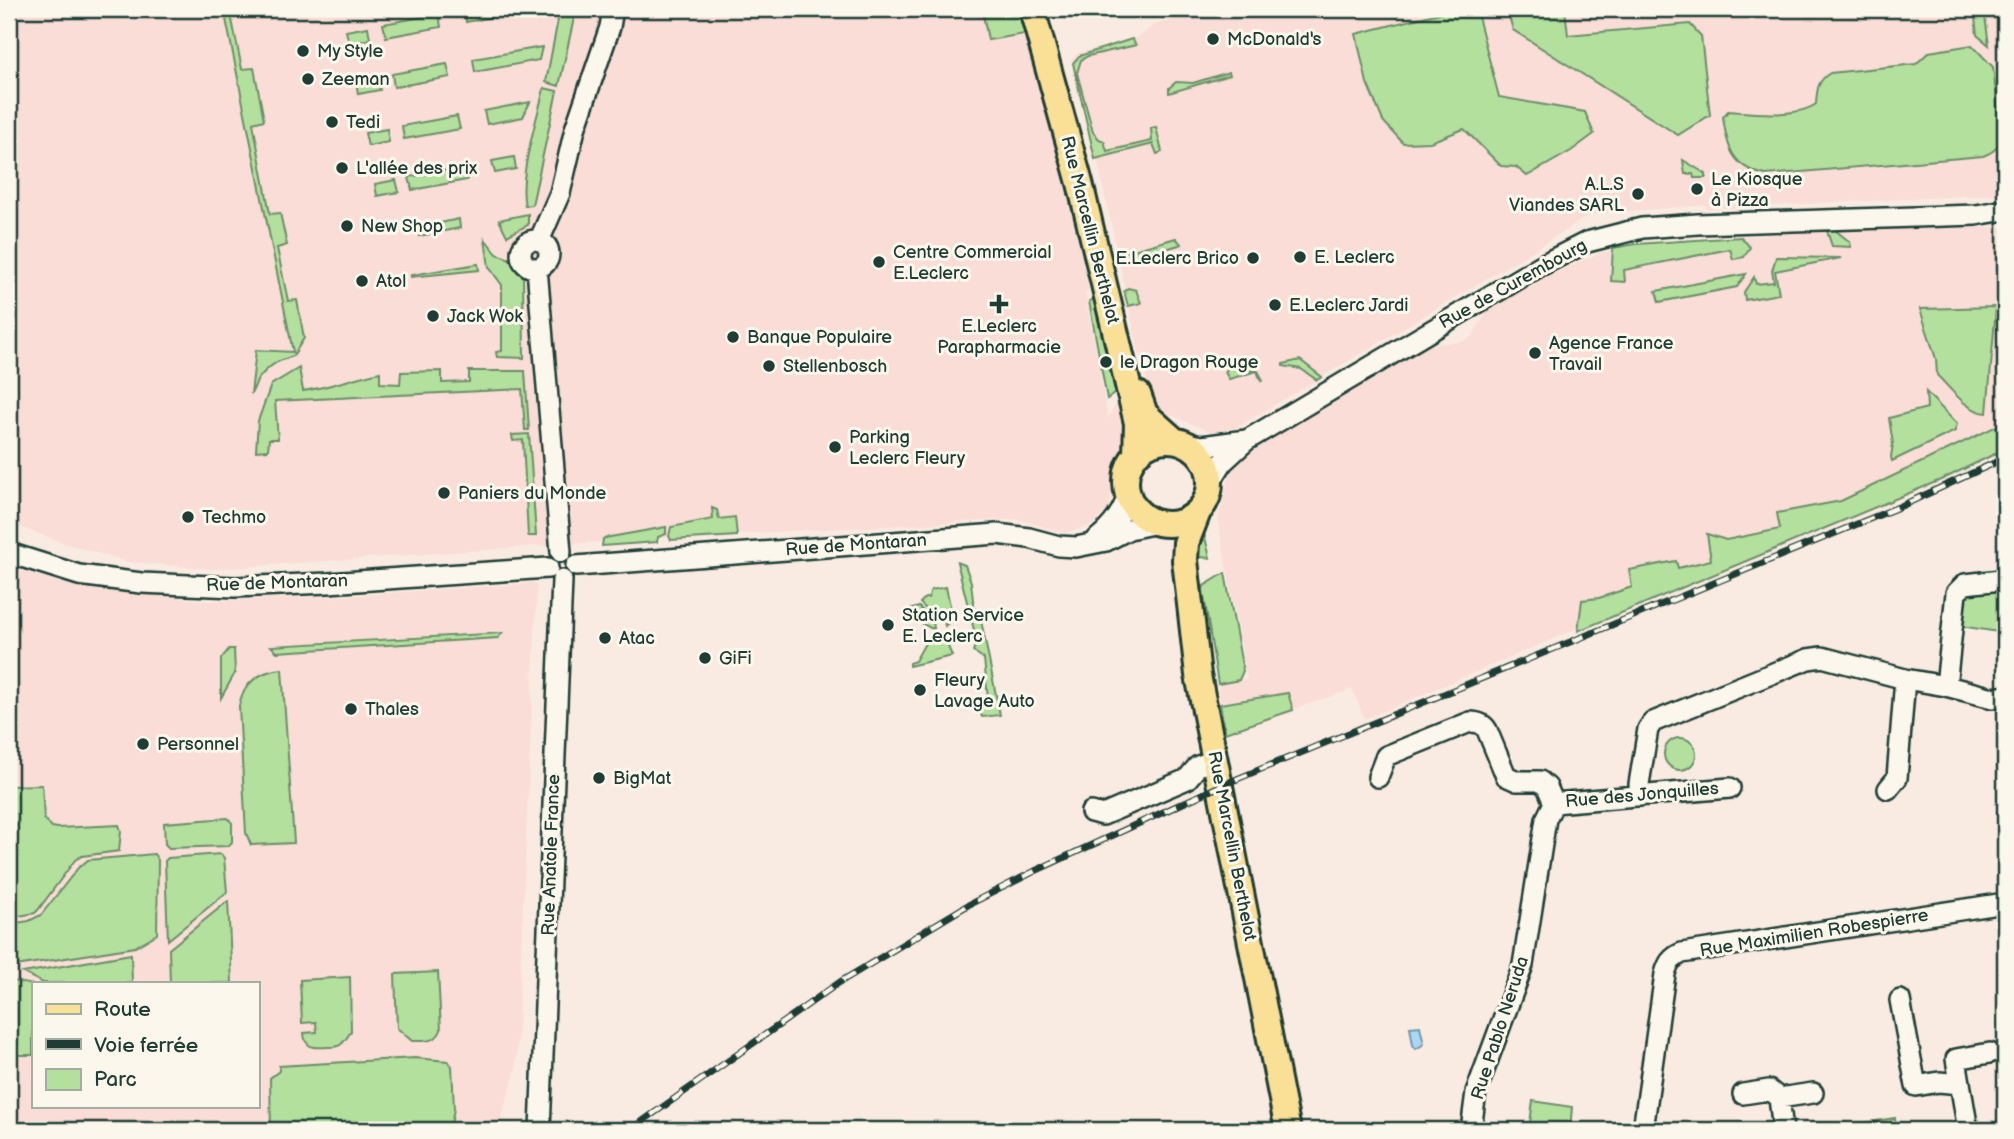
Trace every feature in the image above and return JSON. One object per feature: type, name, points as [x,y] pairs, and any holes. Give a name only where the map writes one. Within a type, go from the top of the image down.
[{"type":"main road","name":"Rue Marcellin Berthelot","points":[[1032,9],[1080,183],[1137,423],[1136,454],[1126,473],[1128,495],[1134,507],[1144,517],[1160,523],[1185,560]]},
{"type":"main road","name":"Rue Marcellin Berthelot","points":[[1045,9],[1054,42],[1058,76],[1079,162],[1088,180],[1142,408],[1145,414],[1205,459],[1211,481],[1208,498],[1186,543],[1185,560],[1198,675],[1287,1130]]},
{"type":"main road","points":[[1136,454],[1153,442],[1180,441]]},
{"type":"main road","points":[[1160,523],[1176,524],[1199,512]]},
{"type":"street","name":"Rue Anatole France","points":[[540,1130],[562,566],[537,268],[525,264],[521,251],[530,241],[539,241],[560,193],[577,122],[610,27],[613,9]]},
{"type":"street","name":"Rue de Curembourg","points":[[1976,215],[2005,210]]},
{"type":"street","name":"Rue de Curembourg","points":[[1211,481],[1223,462],[1247,440],[1540,266],[1570,250],[1606,236],[1642,228],[1698,224],[1976,215],[2005,218]]},
{"type":"street","name":"Rue de Curembourg","points":[[1180,441],[1202,446],[1247,440]]},
{"type":"street","points":[[1093,543],[1115,522],[1128,495]]},
{"type":"street","name":"Rue de Montaran","points":[[9,553],[79,575],[141,583],[228,587],[328,583],[997,534],[1076,547],[1106,541],[1129,529],[1160,523]]},
{"type":"street","points":[[1946,686],[1956,593],[1965,584],[2001,580],[2005,583]]},
{"type":"street","points":[[1640,796],[1639,783],[1648,729],[1658,718],[1815,657],[1993,698],[2005,696]]},
{"type":"street","points":[[1888,789],[1897,778],[1905,679]]},
{"type":"street","points":[[1377,777],[1386,755],[1475,722],[1482,724],[1487,730],[1506,776],[1517,781],[1540,781],[1547,787],[1554,803]]},
{"type":"street","points":[[1091,812],[1103,815],[1115,810],[1186,779],[1198,766],[1215,760]]},
{"type":"street","name":"Rue des Jonquilles","points":[[1554,803],[1730,788]]},
{"type":"street","name":"Rue Pablo Neruda","points":[[1471,1130],[1476,1092],[1523,965],[1546,819],[1554,803]]},
{"type":"street","name":"Rue Maximilien Robespierre","points":[[1643,1130],[1665,974],[1674,956],[2005,903]]},
{"type":"street","points":[[1900,1000],[1916,1086],[1939,1082],[1960,1084]]},
{"type":"street","points":[[1968,1130],[1956,1059],[1990,1053]]},
{"type":"street","points":[[1743,1094],[1769,1090],[1779,1098],[1783,1130]]},
{"type":"street","points":[[1779,1098],[1813,1093]]},
{"type":"shaded area","points":[[9,9],[1024,9],[1089,290],[1085,292],[1108,418],[1116,404],[1121,402],[1128,442],[1116,463],[1109,508],[1092,525],[1064,533],[1017,519],[638,539],[213,569],[128,562],[9,523]]},
{"type":"shaded area","points":[[1212,9],[2005,9],[2005,194],[1706,209],[1706,205],[1591,214],[1236,428],[1212,432],[1163,412],[1152,397],[1140,357],[1097,159],[1073,75],[1072,59],[1078,53],[1137,38],[1155,25]]},
{"type":"shaded area","points":[[2005,227],[2005,443],[1365,719],[1352,689],[1225,733],[1218,686],[1247,679],[1218,521],[1234,468],[1255,448],[1430,344],[1462,342],[1473,336],[1489,308],[1530,284],[1604,251],[1636,244],[1835,230]]},
{"type":"shaded area","points":[[9,567],[81,588],[211,601],[344,596],[534,583],[537,586],[516,1069],[498,1130],[9,1130]]},
{"type":"green space","points":[[224,9],[242,9],[243,12],[231,15],[242,69],[254,68],[264,120],[253,123],[270,214],[280,213],[287,245],[277,248],[288,301],[297,300],[304,338],[293,356],[267,369],[258,379],[251,394],[256,350],[293,352]]},
{"type":"green space","points":[[464,9],[533,9],[466,22]]},
{"type":"green space","points":[[560,9],[576,9],[559,86],[546,82]]},
{"type":"green space","points":[[982,9],[1024,9],[1031,33],[988,40]]},
{"type":"green space","points":[[1455,9],[1476,9],[1499,97],[1585,112],[1594,134],[1571,151],[1527,176],[1516,167],[1501,166],[1464,129],[1430,142],[1403,143],[1383,121],[1367,83],[1356,34]]},
{"type":"green space","points":[[1507,9],[1565,9],[1568,35],[1690,24],[1701,36],[1710,115],[1678,135],[1513,30]]},
{"type":"green space","points":[[1974,9],[1984,9],[1989,45],[1977,35]]},
{"type":"green space","points":[[439,14],[441,27],[386,37],[383,24]]},
{"type":"green space","points":[[368,27],[370,39],[349,43],[346,31]]},
{"type":"green space","points":[[1132,39],[1136,45],[1081,60],[1077,73],[1093,132],[1104,141],[1107,151],[1152,141],[1151,128],[1156,127],[1162,152],[1157,154],[1153,144],[1095,159],[1073,63],[1079,56]]},
{"type":"green space","points":[[1972,45],[1993,67],[2001,137],[1995,149],[1983,156],[1766,175],[1746,167],[1733,155],[1729,147],[1723,117],[1728,111],[1774,114],[1797,111],[1816,104],[1820,83],[1830,73],[1916,64],[1929,52]]},
{"type":"green space","points":[[542,47],[539,60],[475,72],[473,59]]},
{"type":"green space","points":[[447,64],[450,77],[394,87],[392,74]]},
{"type":"green space","points":[[1229,72],[1230,75],[1169,93],[1169,88],[1176,82],[1193,83]]},
{"type":"green space","points":[[377,77],[380,90],[358,94],[356,81]]},
{"type":"green space","points":[[544,88],[557,91],[532,205],[525,206],[526,164]]},
{"type":"green space","points":[[530,102],[523,117],[487,124],[484,111]]},
{"type":"green space","points":[[457,116],[460,129],[404,139],[402,126]]},
{"type":"green space","points":[[387,129],[389,142],[368,146],[365,133]]},
{"type":"green space","points":[[514,157],[516,169],[495,173],[492,161]]},
{"type":"green space","points":[[1683,160],[1706,174],[1706,178],[1694,178],[1693,174],[1685,174]]},
{"type":"green space","points":[[465,167],[467,180],[412,190],[409,177]]},
{"type":"green space","points":[[396,180],[399,192],[377,196],[375,184]]},
{"type":"green space","points":[[528,214],[528,225],[507,236],[499,220]]},
{"type":"green space","points":[[459,219],[460,228],[419,236],[417,228]]},
{"type":"green space","points":[[1835,230],[1850,242],[1851,247],[1832,246],[1827,231]]},
{"type":"green space","points":[[1741,237],[1750,247],[1744,257],[1733,259],[1730,249],[1624,270],[1625,282],[1611,281],[1613,248]]},
{"type":"green space","points":[[1176,238],[1181,244],[1119,263],[1116,255]]},
{"type":"green space","points":[[485,239],[497,254],[510,259],[523,274],[524,358],[497,357],[496,352],[502,351],[502,285],[489,267]]},
{"type":"green space","points":[[1776,257],[1841,258],[1775,271],[1779,294],[1745,300],[1744,292],[1754,277],[1756,284],[1774,282],[1772,271]]},
{"type":"green space","points":[[478,264],[479,270],[411,277],[411,275]]},
{"type":"green space","points":[[1746,274],[1737,287],[1659,302],[1656,291]]},
{"type":"green space","points":[[1128,288],[1136,290],[1141,303],[1128,306],[1124,291]]},
{"type":"green space","points":[[1096,298],[1118,391],[1107,399],[1089,301]]},
{"type":"green space","points":[[1996,307],[1987,413],[1966,404],[1937,375],[1936,359],[1920,309]]},
{"type":"green space","points":[[1300,360],[1322,377],[1317,380],[1301,369],[1283,366]]},
{"type":"green space","points":[[299,368],[303,391],[380,372],[380,383],[400,384],[401,372],[442,371],[442,383],[469,382],[469,371],[525,371],[529,430],[525,430],[522,389],[275,401],[278,439],[269,439],[268,450],[256,451],[258,421],[271,385]]},
{"type":"green space","points":[[1228,368],[1258,371],[1263,380],[1261,381],[1257,371],[1229,379],[1225,372]]},
{"type":"green space","points":[[1926,392],[1957,424],[1955,431],[1892,461],[1893,444],[1889,418],[1927,408]]},
{"type":"green space","points":[[2005,422],[2005,449],[1943,479],[1578,631],[1582,600],[1599,598],[1632,587],[1629,570],[1676,561],[1678,568],[1711,560],[1707,534],[1726,540],[1780,529],[1777,513],[1841,501]]},
{"type":"green space","points":[[529,434],[536,536],[528,536],[523,440],[513,441],[512,435]]},
{"type":"green space","points":[[712,508],[717,510],[719,519],[735,517],[737,536],[671,540],[671,527],[713,519]]},
{"type":"green space","points":[[666,527],[666,534],[658,537],[657,542],[602,546],[605,538]]},
{"type":"green space","points":[[1203,529],[1210,558],[1199,557],[1197,543]]},
{"type":"green space","points":[[957,562],[965,565],[971,582],[974,609],[979,610],[1000,715],[982,717],[979,709],[988,699],[984,659],[973,651],[977,642]]},
{"type":"green space","points":[[1225,573],[1243,671],[1239,680],[1218,684],[1203,590],[1204,586]]},
{"type":"green space","points":[[946,587],[953,619],[945,626],[943,618],[936,619],[920,603],[928,598],[931,590]]},
{"type":"green space","points":[[1990,589],[2005,598],[2005,633],[1960,626],[1963,599],[1967,594]]},
{"type":"green space","points":[[919,607],[933,620],[934,629],[906,611]]},
{"type":"green space","points":[[502,633],[498,638],[277,652],[271,646]]},
{"type":"green space","points":[[949,634],[947,644],[952,656],[909,666],[909,663],[915,661],[928,638]]},
{"type":"green space","points":[[229,649],[234,649],[235,673],[221,698],[221,659]]},
{"type":"green space","points":[[282,669],[294,843],[251,845],[246,833],[239,706],[244,691],[254,680],[267,672]]},
{"type":"green space","points":[[1288,693],[1293,710],[1225,733],[1220,704]]},
{"type":"green space","points":[[1680,738],[1691,743],[1696,754],[1691,765],[1680,770],[1669,765],[1664,754],[1669,743]]},
{"type":"green space","points":[[42,785],[44,819],[52,827],[119,825],[119,851],[82,856],[75,860],[35,913],[9,918],[9,786]]},
{"type":"green space","points":[[228,818],[232,823],[232,842],[228,846],[169,848],[165,844],[164,823]]},
{"type":"green space","points":[[154,854],[158,860],[157,934],[135,947],[9,967],[9,924],[29,921],[41,915],[78,868],[88,860]]},
{"type":"green space","points":[[221,854],[224,858],[227,892],[168,940],[165,861],[168,858]]},
{"type":"green space","points":[[228,901],[232,982],[170,982],[169,949]]},
{"type":"green space","points":[[131,954],[132,982],[41,982],[23,973]]},
{"type":"green space","points":[[438,972],[441,1030],[433,1039],[412,1041],[397,1028],[395,974]]},
{"type":"green space","points":[[350,977],[351,1031],[348,1037],[336,1047],[308,1045],[304,1033],[317,1032],[316,1022],[302,1023],[300,980]]},
{"type":"green space","points":[[9,980],[32,985],[32,1055],[9,1055]]},
{"type":"green space","points":[[415,1058],[448,1061],[452,1066],[454,1109],[450,1130],[271,1130],[270,1078],[279,1071],[279,1066]]},
{"type":"green space","points":[[1533,1101],[1572,1107],[1570,1130],[1529,1130]]},
{"type":"green space","points":[[1895,1118],[1897,1130],[1852,1130],[1851,1125]]},
{"type":"water","points":[[1420,1026],[1424,1044],[1416,1049],[1410,1027]]},
{"type":"railway","points":[[630,1130],[840,982],[968,905],[1035,871],[1220,786],[1901,506],[2005,458]]},
{"type":"place","name":"McDonald's","points":[[1213,39]]},
{"type":"place","name":"My Style","points":[[303,51]]},
{"type":"place","name":"Zeeman","points":[[308,79]]},
{"type":"place","name":"Tedi","points":[[332,122]]},
{"type":"place","name":"L'allée des prix","points":[[342,168]]},
{"type":"place","name":"Le Kiosque à Pizza","points":[[1697,189]]},
{"type":"place","name":"A.L.S Viandes SARL","points":[[1638,194]]},
{"type":"place","name":"New Shop","points":[[347,226]]},
{"type":"place","name":"E. Leclerc","points":[[1300,257]]},
{"type":"place","name":"E.Leclerc Brico","points":[[1253,258]]},
{"type":"place","name":"Centre Commercial E.Leclerc","points":[[879,262]]},
{"type":"place","name":"Atol","points":[[362,281]]},
{"type":"place","name":"E.Leclerc Parapharmacie","points":[[999,304]]},
{"type":"place","name":"E.Leclerc Jardi","points":[[1275,305]]},
{"type":"place","name":"Jack Wok","points":[[433,316]]},
{"type":"place","name":"Banque Populaire","points":[[733,337]]},
{"type":"place","name":"Agence France Travail","points":[[1535,353]]},
{"type":"place","name":"le Dragon Rouge","points":[[1106,362]]},
{"type":"place","name":"Stellenbosch","points":[[769,366]]},
{"type":"place","name":"Parking Leclerc Fleury","points":[[835,447]]},
{"type":"place","name":"Paniers du Monde","points":[[444,493]]},
{"type":"place","name":"Techmo","points":[[188,517]]},
{"type":"place","name":"Station Service E. Leclerc","points":[[888,625]]},
{"type":"place","name":"Atac","points":[[605,638]]},
{"type":"place","name":"GiFi","points":[[705,658]]},
{"type":"place","name":"Fleury Lavage Auto","points":[[920,690]]},
{"type":"place","name":"Thales","points":[[351,709]]},
{"type":"place","name":"Personnel","points":[[143,744]]},
{"type":"place","name":"BigMat","points":[[599,778]]}]
